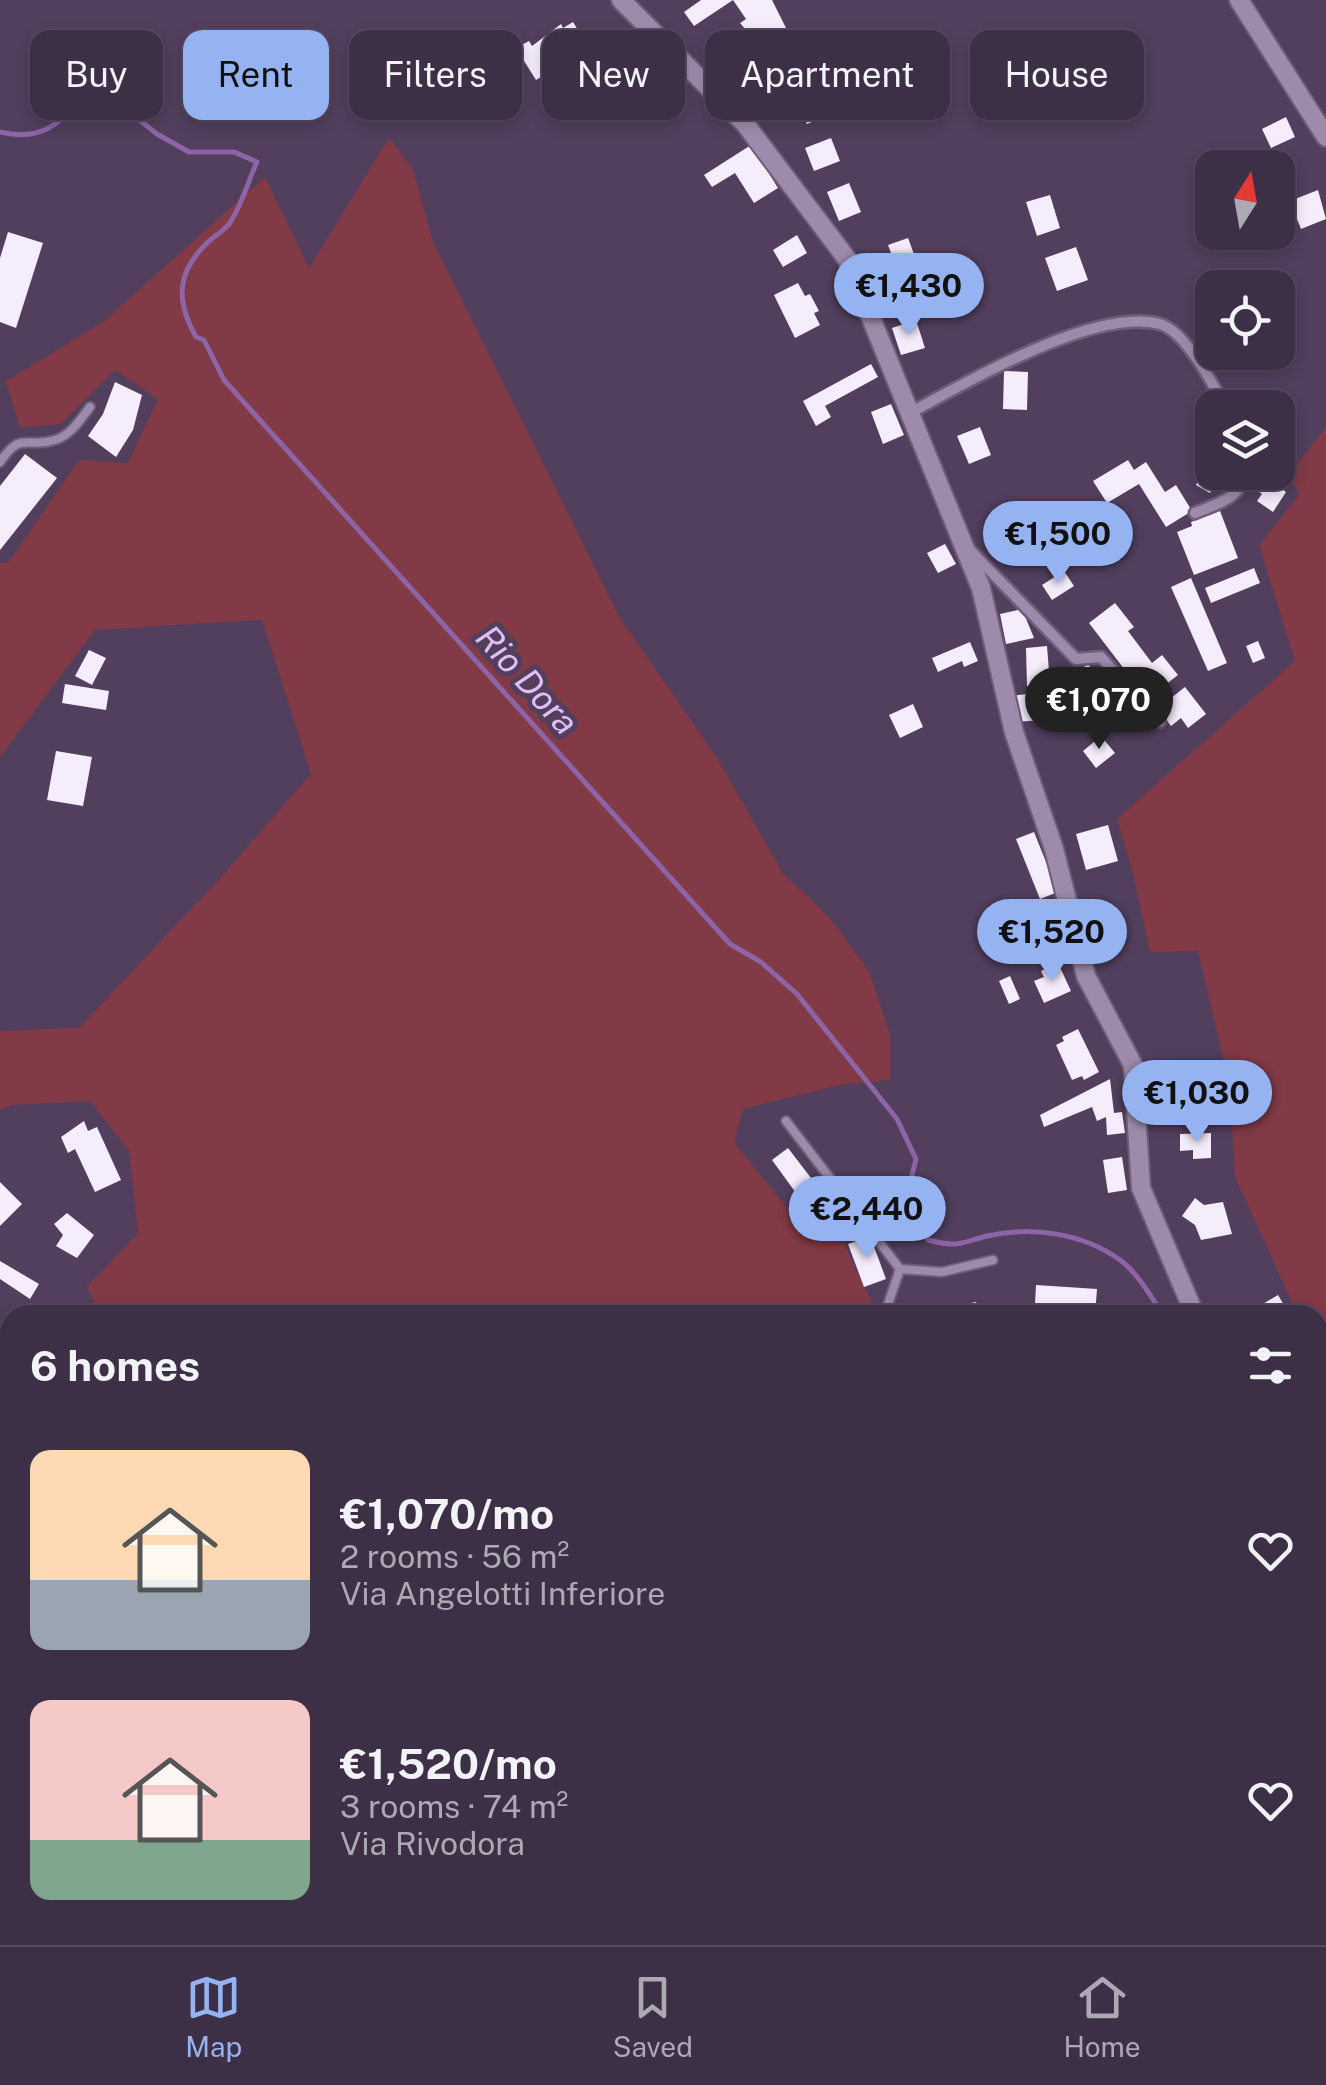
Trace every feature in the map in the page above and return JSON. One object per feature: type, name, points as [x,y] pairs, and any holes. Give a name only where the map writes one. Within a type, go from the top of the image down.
[{"type":"street","points":[[621,0],[746,125],[847,259],[982,588],[1014,732],[1054,848],[1086,976],[1133,1065],[1141,1188],[1191,1305]]},
{"type":"street","points":[[1239,0],[1326,138]]},
{"type":"street","points":[[910,413],[1005,361],[1076,334],[1118,324],[1162,324],[1185,342],[1214,390]]},
{"type":"street","points":[[1195,513],[1231,498],[1238,490]]},
{"type":"street","points":[[964,545],[1076,659],[1102,657],[1160,722]]},
{"type":"lane","points":[[0,462],[12,445],[25,440],[53,441],[71,432],[90,407]]},
{"type":"lane","points":[[786,1121],[900,1270],[942,1272],[993,1260]]},
{"type":"lane","points":[[888,1305],[900,1270]]},
{"type":"shaded area","points":[[389,138],[413,169],[433,242],[620,618],[719,761],[782,872],[831,919],[870,973],[890,1034],[890,1080],[844,1084],[743,1109],[734,1142],[796,1219],[826,1195],[874,1305],[96,1305],[87,1287],[138,1233],[129,1151],[90,1101],[13,1105],[0,1110],[0,1031],[79,1028],[221,877],[311,774],[262,620],[95,630],[0,757],[0,563],[8,563],[79,460],[128,463],[158,399],[115,370],[61,424],[20,428],[6,381],[103,322],[265,177],[309,268]]},
{"type":"shaded area","points":[[1326,427],[1326,1305],[1293,1305],[1235,1177],[1230,1088],[1198,951],[1150,952],[1117,819],[1295,661],[1259,545],[1299,495],[1295,467]]},
{"type":"building","points":[[701,0],[733,0],[694,26],[684,12]]},
{"type":"building","points":[[733,0],[772,0],[787,30],[746,30],[740,23],[746,19]]},
{"type":"building","points":[[573,22],[578,30],[553,30],[561,24],[563,28]]},
{"type":"building","points":[[542,38],[542,76],[536,80],[522,58],[522,45],[529,41],[532,46]]},
{"type":"building","points":[[1286,117],[1295,137],[1271,148],[1262,129]]},
{"type":"building","points":[[831,138],[840,161],[814,171],[805,148]]},
{"type":"building","points":[[751,145],[778,188],[754,203],[735,173],[712,187],[704,175]]},
{"type":"building","points":[[849,183],[861,212],[839,221],[827,192]]},
{"type":"building","points":[[1318,190],[1326,219],[1301,229],[1295,199]]},
{"type":"building","points":[[1050,195],[1060,228],[1037,236],[1026,202]]},
{"type":"building","points":[[8,232],[43,243],[16,328],[0,322],[0,258]]},
{"type":"building","points":[[797,235],[807,253],[783,267],[773,250]]},
{"type":"building","points":[[908,238],[927,289],[907,296],[888,245]]},
{"type":"building","points":[[1076,247],[1088,280],[1057,291],[1045,258]]},
{"type":"building","points":[[798,283],[819,311],[814,313],[820,325],[795,338],[774,295]]},
{"type":"building","points":[[916,320],[925,348],[901,355],[892,328]]},
{"type":"building","points":[[871,364],[878,377],[825,406],[831,417],[816,426],[803,401]]},
{"type":"building","points":[[1004,371],[1028,372],[1027,410],[1003,409]]},
{"type":"building","points":[[115,382],[142,395],[133,430],[116,457],[88,436],[103,414]]},
{"type":"building","points":[[891,404],[904,435],[883,444],[871,412]]},
{"type":"building","points":[[980,427],[991,455],[969,464],[957,436]]},
{"type":"building","points":[[25,454],[57,478],[0,550],[0,486]]},
{"type":"building","points":[[1128,460],[1134,470],[1146,462],[1165,492],[1176,485],[1192,511],[1166,527],[1139,484],[1107,503],[1093,481]]},
{"type":"building","points":[[1256,490],[1286,492],[1273,512],[1257,501],[1262,494]]},
{"type":"building","points":[[1220,511],[1238,558],[1194,575],[1177,532]]},
{"type":"building","points":[[1114,518],[1129,541],[1115,550],[1100,527]]},
{"type":"building","points":[[945,544],[956,564],[938,573],[927,553]]},
{"type":"building","points":[[1254,568],[1260,583],[1211,603],[1205,588]]},
{"type":"building","points":[[1064,571],[1074,586],[1052,600],[1042,585]]},
{"type":"building","points":[[1191,578],[1227,663],[1208,671],[1171,587]]},
{"type":"building","points":[[1115,603],[1134,627],[1128,631],[1152,663],[1162,655],[1178,675],[1147,699],[1089,623]]},
{"type":"building","points":[[1022,609],[1034,638],[1006,644],[1000,614]]},
{"type":"building","points":[[1258,641],[1265,658],[1253,663],[1246,646]]},
{"type":"building","points":[[970,642],[978,661],[964,667],[962,661],[938,672],[932,658]]},
{"type":"building","points":[[1047,646],[1050,684],[1064,683],[1070,695],[1084,688],[1074,674],[1088,664],[1097,676],[1105,671],[1122,690],[1095,707],[1055,719],[1015,722],[1009,696],[1045,692],[1045,686],[1027,686],[1026,648]]},
{"type":"building","points":[[89,650],[106,658],[92,685],[75,676]]},
{"type":"building","points":[[65,684],[109,691],[106,710],[62,703]]},
{"type":"building","points":[[1185,687],[1206,714],[1188,728],[1181,718],[1171,726],[1161,713],[1169,706],[1166,702]]},
{"type":"building","points":[[913,704],[923,727],[900,738],[889,715]]},
{"type":"building","points":[[1101,736],[1115,753],[1096,768],[1083,751]]},
{"type":"building","points":[[56,751],[92,757],[83,806],[47,800]]},
{"type":"building","points":[[1108,825],[1118,861],[1086,870],[1076,834]]},
{"type":"building","points":[[1034,832],[1058,892],[1040,899],[1016,839]]},
{"type":"building","points":[[1058,963],[1071,991],[1044,1003],[1034,981],[1044,977],[1041,971]]},
{"type":"building","points":[[1010,976],[1020,999],[1009,1004],[999,981]]},
{"type":"building","points":[[1078,1029],[1099,1072],[1084,1080],[1082,1076],[1072,1080],[1056,1045]]},
{"type":"building","points":[[1110,1079],[1114,1113],[1122,1112],[1125,1133],[1107,1135],[1106,1117],[1097,1121],[1092,1107],[1044,1127],[1040,1115]]},
{"type":"building","points":[[84,1121],[88,1131],[97,1127],[121,1180],[95,1192],[75,1149],[68,1153],[61,1137]]},
{"type":"building","points":[[1211,1133],[1211,1158],[1193,1159],[1193,1150],[1180,1151],[1180,1134]]},
{"type":"building","points":[[788,1148],[821,1191],[804,1204],[772,1160]]},
{"type":"building","points":[[1122,1157],[1127,1190],[1108,1193],[1103,1160]]},
{"type":"building","points":[[0,1182],[22,1204],[0,1226]]},
{"type":"building","points":[[1195,1198],[1204,1205],[1223,1202],[1232,1234],[1201,1240],[1195,1225],[1182,1216]]},
{"type":"building","points":[[67,1213],[94,1235],[77,1258],[56,1246],[63,1235],[54,1224]]},
{"type":"building","points":[[870,1236],[886,1279],[864,1287],[848,1244]]},
{"type":"building","points":[[0,1261],[39,1284],[30,1299],[0,1279]]},
{"type":"building","points":[[1036,1285],[1097,1289],[1096,1305],[1023,1305],[1035,1304]]},
{"type":"building","points":[[1278,1295],[1284,1305],[1261,1305]]},
{"type":"waterway","name":"Rio Dora","points":[[0,132],[17,135],[44,130],[97,86],[157,134],[189,152],[234,152],[257,162],[231,221],[197,254],[182,288],[189,324],[196,337],[204,340],[224,380],[730,944],[761,962],[797,994],[897,1119],[916,1159],[908,1191],[928,1240],[959,1244],[1022,1232],[1074,1238],[1106,1251],[1126,1265],[1156,1305]]}]
